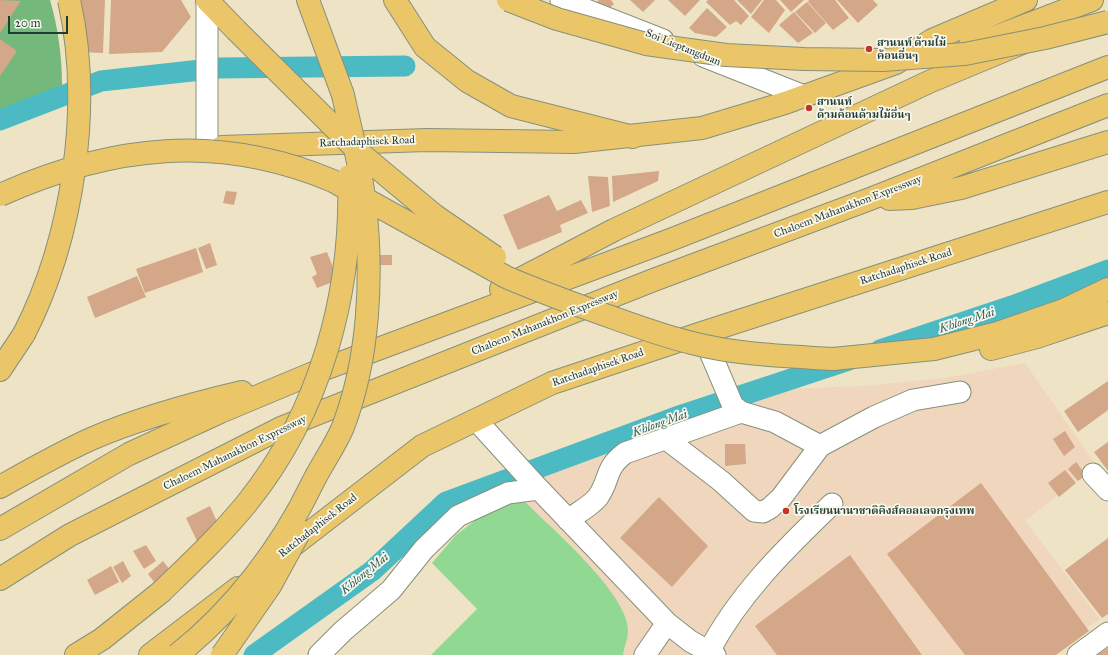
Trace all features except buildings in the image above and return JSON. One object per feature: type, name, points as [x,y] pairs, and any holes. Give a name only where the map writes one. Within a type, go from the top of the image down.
[{"type":"main road","points":[[0,370],[24,334],[42,294],[56,254],[71,185],[77,133],[78,90],[77,60],[69,0]]},
{"type":"main road","points":[[207,0],[361,154],[403,191],[465,238],[500,260],[562,295],[604,315]]},
{"type":"main road","points":[[222,655],[254,611],[286,558],[314,503],[342,428],[360,366],[364,336],[369,267],[365,204],[343,95],[308,0]]},
{"type":"main road","points":[[395,0],[425,47],[467,81],[511,106],[633,137]]},
{"type":"main road","points":[[508,0],[557,20],[646,44],[726,56],[804,59],[883,60],[965,54],[1045,38],[1108,22]]},
{"type":"main road","name":"Ratchadaphisek Road","points":[[0,194],[14,188],[124,160],[207,147],[427,140],[574,142],[633,137],[702,128],[804,96],[896,63],[932,40],[1026,0]]},
{"type":"main road","name":"Ratchadaphisek Road","points":[[896,63],[936,60],[1092,0]]},
{"type":"main road","points":[[424,331],[553,260],[614,230],[931,81],[1039,36],[1050,16]]},
{"type":"main road","points":[[0,529],[129,454],[220,412],[311,374],[663,242],[1108,67]]},
{"type":"main road","points":[[76,655],[102,639],[161,592],[208,546],[247,503],[275,465],[293,433],[312,393],[325,357],[341,294],[345,267],[348,238],[349,182],[343,95]]},
{"type":"main road","name":"Chaloem Mahanakhon Expressway","points":[[0,579],[70,535],[281,428],[651,281],[870,200],[1108,105]]},
{"type":"main road","points":[[870,200],[912,198],[961,188],[1108,142]]},
{"type":"main road","points":[[0,194],[69,168],[130,154],[200,151],[290,164],[333,181],[506,277],[531,288],[666,336],[723,349],[755,354],[833,359],[927,360],[982,352],[1037,338],[1108,312]]},
{"type":"main road","name":"Ratchadaphisek Road","points":[[150,655],[422,446],[552,383],[702,332],[1108,202]]},
{"type":"main road","points":[[833,359],[934,349],[998,333],[1064,310],[1108,289]]},
{"type":"main road","points":[[0,356],[24,334]]},
{"type":"main road","points":[[0,488],[36,466],[91,439],[142,420],[208,400],[311,374]]},
{"type":"main road","points":[[177,655],[215,621],[239,595],[278,544],[305,499],[342,428]]},
{"type":"street","points":[[207,0],[207,147]]},
{"type":"street","name":"Soi Lieptangduan","points":[[561,0],[804,96]]},
{"type":"street","points":[[702,332],[733,402],[820,446]]},
{"type":"street","points":[[664,438],[721,481],[754,510],[763,512],[781,498],[820,446],[874,417],[913,400],[960,392]]},
{"type":"street","points":[[568,520],[596,499],[605,485],[609,470],[615,461],[634,449],[664,438],[733,402]]},
{"type":"street","points":[[476,420],[568,520],[668,623],[690,641],[710,654],[741,599],[798,536],[832,504]]},
{"type":"street","points":[[1093,474],[1108,490]]},
{"type":"street","points":[[320,655],[343,631],[391,590],[424,549],[458,516],[508,493],[538,488]]},
{"type":"street","points":[[645,655],[668,623]]},
{"type":"street","points":[[1078,655],[1108,633]]},
{"type":"shaded area","name":"โรงเรียนนานาชาติคิงส์คอลเลจกรุงเทพ","points":[[1025,363],[1096,465],[1025,521],[1100,619],[1048,655],[623,655],[628,630],[524,501],[513,485],[784,389],[862,386],[945,378]]},
{"type":"green space","points":[[0,0],[50,0],[59,42],[62,85],[0,112]]},
{"type":"green space","points":[[509,495],[524,501],[569,544],[602,580],[616,599],[625,616],[628,631],[623,655],[431,655],[477,609],[432,563],[456,535]]},
{"type":"waterway","points":[[0,120],[101,81],[219,68],[405,66]]},
{"type":"waterway","name":"Khlong Mai","points":[[880,350],[1012,306],[1108,270]]},
{"type":"waterway","name":"Khlong Mai","points":[[254,655],[372,571],[446,502],[676,417],[849,360]]},
{"type":"place","name":"สานนท์ ด้ามไม้ ค้อนอื่นๆ","points":[[869,49]]},
{"type":"place","name":"สานนท์ ด้ามค้อนด้ามไม้อื่นๆ","points":[[809,108]]},
{"type":"place","name":"โรงเรียนนานาชาติคิงส์คอลเลจกรุงเทพ","points":[[786,511]]}]
